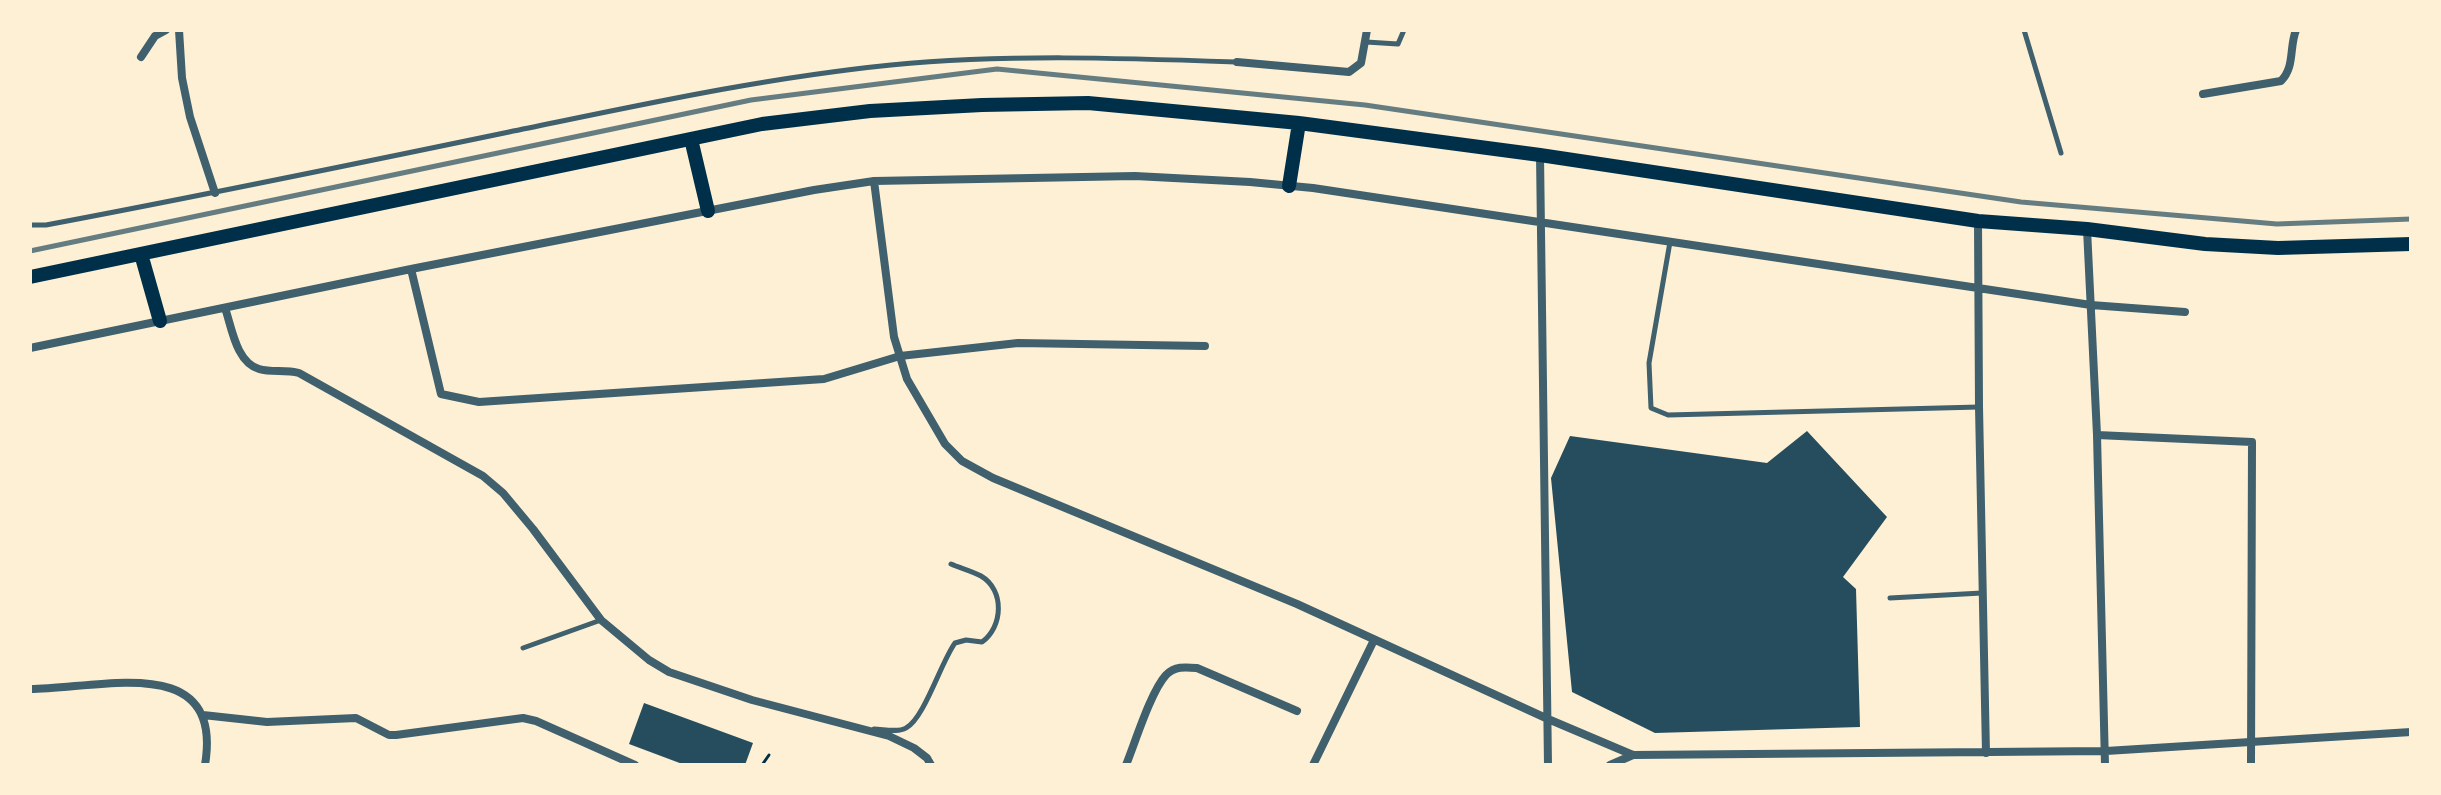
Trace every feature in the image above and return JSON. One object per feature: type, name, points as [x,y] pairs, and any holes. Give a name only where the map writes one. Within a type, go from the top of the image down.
[{"type":"main road","points":[[30,277],[762,124],[824,116],[982,105],[1088,103],[1299,123],[1540,155],[1978,221],[2087,229],[2205,244],[2278,248],[2411,244]]},
{"type":"main road","points":[[1289,186],[1299,123]]},
{"type":"main road","points":[[691,139],[708,211]]},
{"type":"main road","points":[[141,254],[160,321]]},
{"type":"street","points":[[141,57],[148,43],[166,30]]},
{"type":"street","points":[[179,30],[182,78],[190,117],[215,193]]},
{"type":"street","points":[[1237,62],[1349,72],[1361,63],[1367,30]]},
{"type":"street","points":[[2203,94],[2281,81],[2291,67],[2291,44],[2296,30]]},
{"type":"street","points":[[1540,155],[1548,765]]},
{"type":"street","points":[[30,348],[411,269],[874,181],[1135,176],[1289,186],[2091,305],[2185,312]]},
{"type":"street","points":[[874,181],[894,337],[907,379],[945,444],[962,461],[993,478],[1297,604],[1633,755]]},
{"type":"street","points":[[1978,221],[1986,753]]},
{"type":"street","points":[[2087,229],[2097,435],[2105,765]]},
{"type":"street","points":[[411,269],[441,394],[479,402],[824,379],[900,356],[1018,343],[1205,346]]},
{"type":"street","points":[[225,308],[242,358],[257,369],[299,373],[483,476],[523,517],[601,620],[649,660],[669,672],[752,700],[869,729],[914,748],[931,765]]},
{"type":"street","points":[[2097,435],[2252,442],[2251,765]]},
{"type":"street","points":[[1313,765],[1374,640]]},
{"type":"street","points":[[1126,765],[1159,685],[1167,673],[1180,667],[1197,668],[1297,711]]},
{"type":"street","points":[[30,689],[158,683],[172,687],[195,702],[203,715],[209,745],[205,765]]},
{"type":"street","points":[[203,715],[267,722],[356,718],[389,735],[523,718],[549,726],[635,765]]},
{"type":"street","points":[[1610,765],[1633,755],[2106,751],[2411,732]]},
{"type":"lane","points":[[1366,42],[1398,44],[1404,30]]},
{"type":"lane","points":[[2024,30],[2061,153]]},
{"type":"lane","points":[[30,225],[46,225],[215,193],[713,90],[802,76],[891,65],[999,57],[1115,57],[1237,62]]},
{"type":"lane","points":[[1670,242],[1649,363],[1651,408],[1668,415],[1979,407]]},
{"type":"lane","points":[[869,729],[909,728],[955,643],[966,640],[982,642],[991,636],[997,621],[999,600],[983,577],[951,564]]},
{"type":"lane","points":[[1890,598],[1982,593]]},
{"type":"lane","points":[[523,648],[601,620]]},
{"type":"path","points":[[762,765],[769,755]]},
{"type":"building","points":[[1807,431],[1887,517],[1843,577],[1856,589],[1860,727],[1655,733],[1572,692],[1551,478],[1570,436],[1767,463]]},
{"type":"building","points":[[644,703],[753,743],[745,765],[685,765],[629,744]]},
{"type":"railway","points":[[30,251],[751,100],[997,69],[1365,105],[2021,202],[2277,224],[2411,219]]}]
